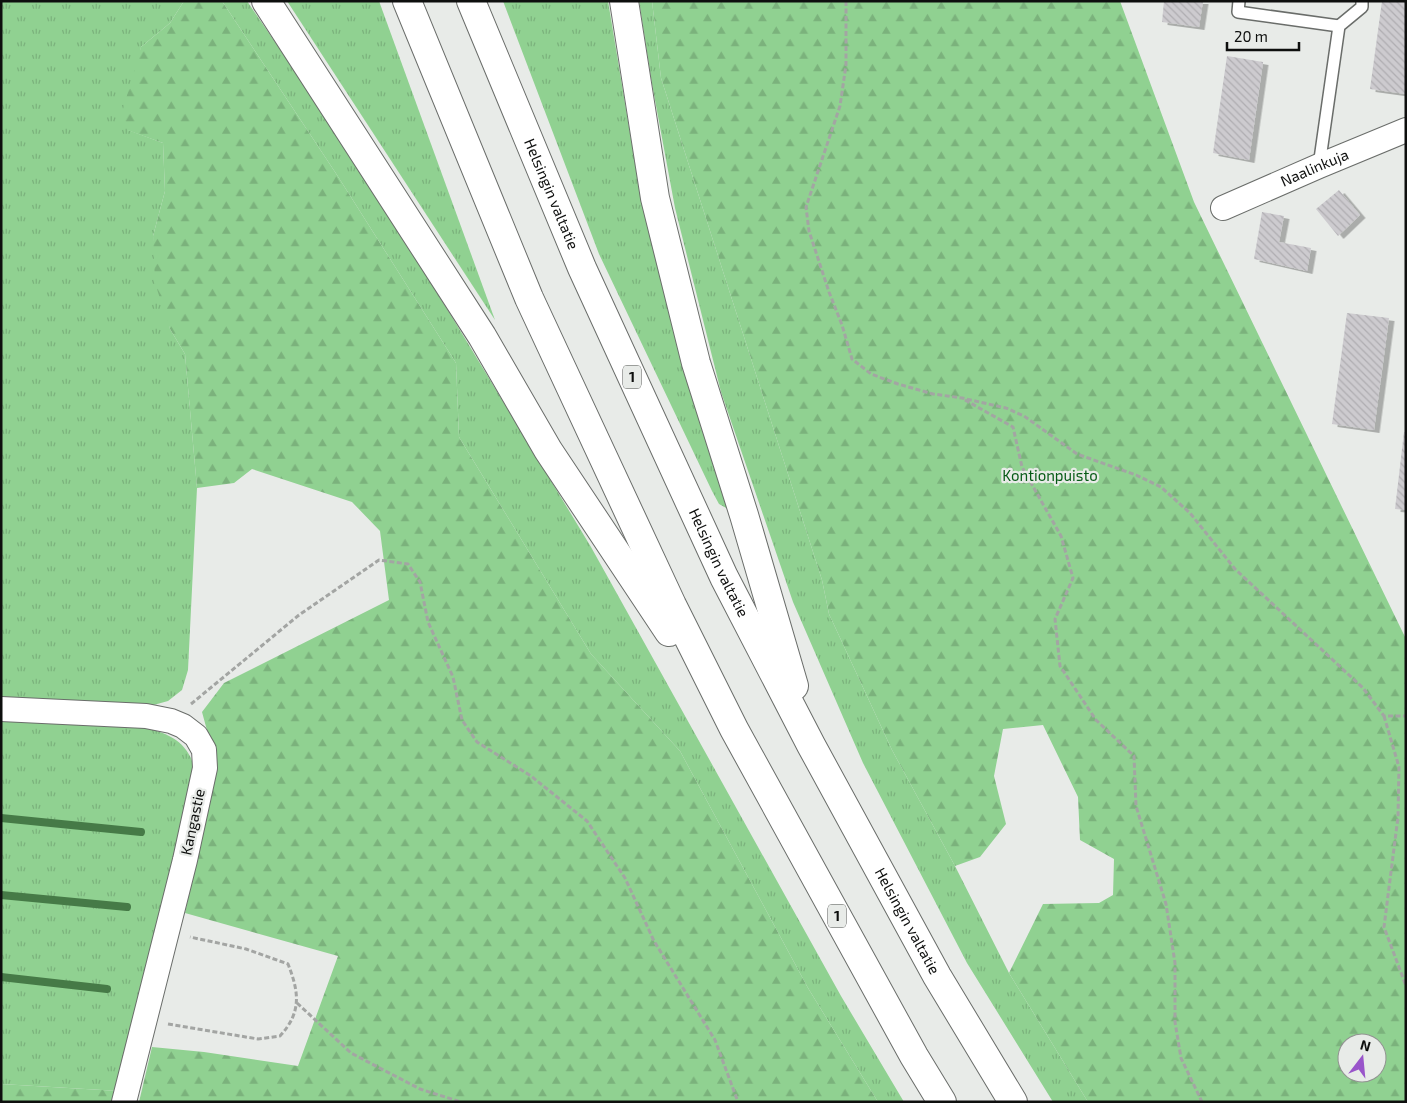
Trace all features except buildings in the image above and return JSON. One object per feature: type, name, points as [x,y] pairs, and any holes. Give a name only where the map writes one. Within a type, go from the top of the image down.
[{"type":"highway","points":[[266,1],[482,336],[548,450],[734,729]]},
{"type":"highway","name":"1","points":[[406,1],[529,298],[672,605],[734,729],[914,1056],[942,1102]]},
{"type":"highway","name":"Helsingin valtatie","points":[[471,1],[582,268],[724,577],[811,745],[937,976],[1012,1102]]},
{"type":"highway","points":[[624,1],[655,198],[694,353],[744,515],[811,745]]},
{"type":"street","name":"Naalinkuja","points":[[1223,208],[1406,130]]},
{"type":"street","name":"Kangastie","points":[[1,709],[146,716],[171,721],[183,726],[196,736],[204,750],[205,768],[185,860],[124,1102]]},
{"type":"lane","points":[[1239,1],[1238,12],[1338,26]]},
{"type":"lane","points":[[1319,166],[1338,26],[1362,7],[1362,1]]},
{"type":"path","points":[[846,1],[846,65],[840,106],[806,207],[809,231],[852,359],[871,374],[898,384],[933,394],[962,398],[1006,408],[1024,416],[1078,454],[1136,475],[1161,487],[1190,513],[1235,569],[1363,688],[1384,716],[1399,767],[1398,816],[1384,927],[1406,986]]},
{"type":"path","points":[[962,398],[1012,427],[1022,467],[1061,536],[1074,578],[1055,619],[1060,666],[1096,720],[1134,756],[1136,806],[1166,904],[1174,963],[1175,1022],[1180,1058],[1202,1102]]},
{"type":"path","points":[[171,721],[299,615],[379,560],[408,564],[420,582],[428,622],[453,677],[462,720],[477,742],[531,776],[587,821],[625,878],[654,941],[715,1040],[738,1102]]},
{"type":"path","points":[[1384,716],[1406,716]]},
{"type":"path","points":[[145,1020],[258,1039],[280,1036],[291,1025],[297,1003],[296,984],[288,964],[246,949],[167,932]]},
{"type":"path","points":[[297,1003],[351,1053],[420,1089],[461,1102]]},
{"type":"green space","points":[[1,1],[184,1],[170,23],[141,47],[128,130],[163,143],[165,191],[153,236],[170,329],[185,354],[197,488],[188,670],[182,690],[168,701],[150,706],[1,701]]},
{"type":"green space","points":[[184,1],[222,1],[337,175],[456,363],[459,437],[591,654],[680,751],[808,988],[878,1102],[139,1102],[152,1047],[204,1052],[298,1066],[338,956],[185,913],[211,792],[214,756],[202,712],[224,683],[389,600],[380,531],[352,502],[252,469],[234,483],[197,488],[185,354],[170,329],[155,283],[153,236],[165,191],[163,143],[127,130],[123,109],[141,47],[170,23]]},
{"type":"green space","points":[[222,1],[247,1],[340,137],[452,317],[591,547],[841,996],[904,1102],[878,1102],[808,988],[680,751],[591,654],[459,437],[456,363],[337,175]]},
{"type":"green space","points":[[287,1],[379,1],[495,320]]},
{"type":"green space","points":[[503,1],[608,1],[641,199],[732,507],[728,509],[719,504],[712,491],[599,254]]},
{"type":"green space","points":[[639,1],[652,1],[661,78],[822,580],[829,614],[892,750],[955,866],[1009,973],[1088,1102],[1053,1102],[967,963],[863,763],[793,602],[721,392],[675,208]]},
{"type":"green space","name":"Kontionpuisto","points":[[652,1],[1120,1],[1194,202],[1406,639],[1406,1102],[1088,1102],[1009,973],[1043,904],[1099,903],[1113,895],[1114,859],[1080,840],[1078,797],[1043,725],[1003,729],[994,776],[1006,824],[980,857],[955,866],[892,750],[829,614],[822,580],[661,78]]},
{"type":"green space","points":[[1,719],[140,727],[170,736],[182,745],[192,760],[195,778],[119,1091],[1,1084]]},
{"type":"green space","points":[[1,1084],[119,1091],[116,1102],[1,1102]]},
{"type":"waterway","points":[[1,818],[141,832]]},
{"type":"waterway","points":[[1,895],[127,907]]},
{"type":"waterway","points":[[1,977],[107,989]]}]
